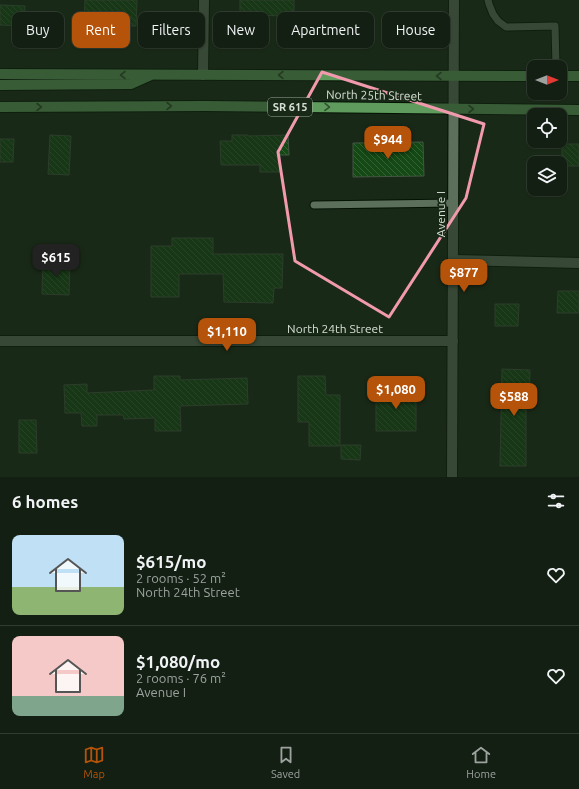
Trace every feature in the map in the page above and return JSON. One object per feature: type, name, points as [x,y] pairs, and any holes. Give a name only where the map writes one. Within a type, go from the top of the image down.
[{"type":"main road","name":"North 25th Street","points":[[0,74],[527,76]]},
{"type":"main road","points":[[0,85],[131,84],[152,75]]},
{"type":"main road","points":[[567,76],[579,76]]},
{"type":"main road","name":"North 25th Street","points":[[0,107],[205,106],[579,110]]},
{"type":"street","points":[[203,75],[204,0]]},
{"type":"street","name":"Avenue I","points":[[452,477],[454,0]]},
{"type":"street","points":[[453,260],[579,263]]},
{"type":"street","name":"North 24th Street","points":[[0,341],[453,341]]},
{"type":"lane","points":[[488,0],[493,14],[498,22],[506,27],[555,26],[556,60]]},
{"type":"lane","points":[[314,206],[454,203]]},
{"type":"highlighted area","points":[[322,72],[484,124],[466,198],[389,317],[295,261],[278,152]]},
{"type":"building","points":[[85,0],[137,0],[136,26],[130,26],[130,12],[85,12]]},
{"type":"building","points":[[240,0],[294,0],[294,12],[277,12],[277,16],[269,16],[269,12],[240,12]]},
{"type":"building","points":[[0,5],[25,6],[25,12],[12,12],[12,26],[0,25]]},
{"type":"building","points":[[50,135],[71,136],[69,175],[48,174]]},
{"type":"building","points":[[232,135],[288,135],[289,155],[280,155],[280,172],[260,172],[260,165],[221,165],[220,141],[232,141]]},
{"type":"building","points":[[0,139],[14,139],[13,162],[0,162]]},
{"type":"building","points":[[423,142],[424,176],[353,177],[353,143]]},
{"type":"building","points":[[567,144],[579,144],[579,166],[567,166],[567,156],[562,156],[562,148],[567,148]]},
{"type":"building","points":[[172,238],[213,238],[213,254],[283,254],[282,288],[274,288],[273,303],[224,302],[223,274],[179,274],[179,297],[151,297],[151,246],[172,246]]},
{"type":"building","points":[[43,261],[70,261],[69,295],[42,294]]},
{"type":"building","points":[[558,291],[579,291],[579,313],[557,313]]},
{"type":"building","points":[[495,304],[519,304],[518,326],[495,326]]},
{"type":"building","points":[[502,369],[530,370],[529,400],[526,400],[526,466],[500,466]]},
{"type":"building","points":[[154,376],[180,376],[180,380],[247,378],[248,404],[180,406],[181,431],[155,431],[155,418],[124,419],[123,415],[97,415],[97,426],[82,426],[81,413],[65,413],[64,385],[87,384],[87,393],[154,390]]},
{"type":"building","points":[[298,376],[325,376],[326,395],[340,395],[340,446],[309,446],[309,422],[298,422]]},
{"type":"building","points":[[416,388],[416,431],[376,431],[376,389]]},
{"type":"building","points":[[19,420],[36,420],[37,453],[19,453]]},
{"type":"building","points":[[341,445],[361,445],[360,460],[341,459]]}]
